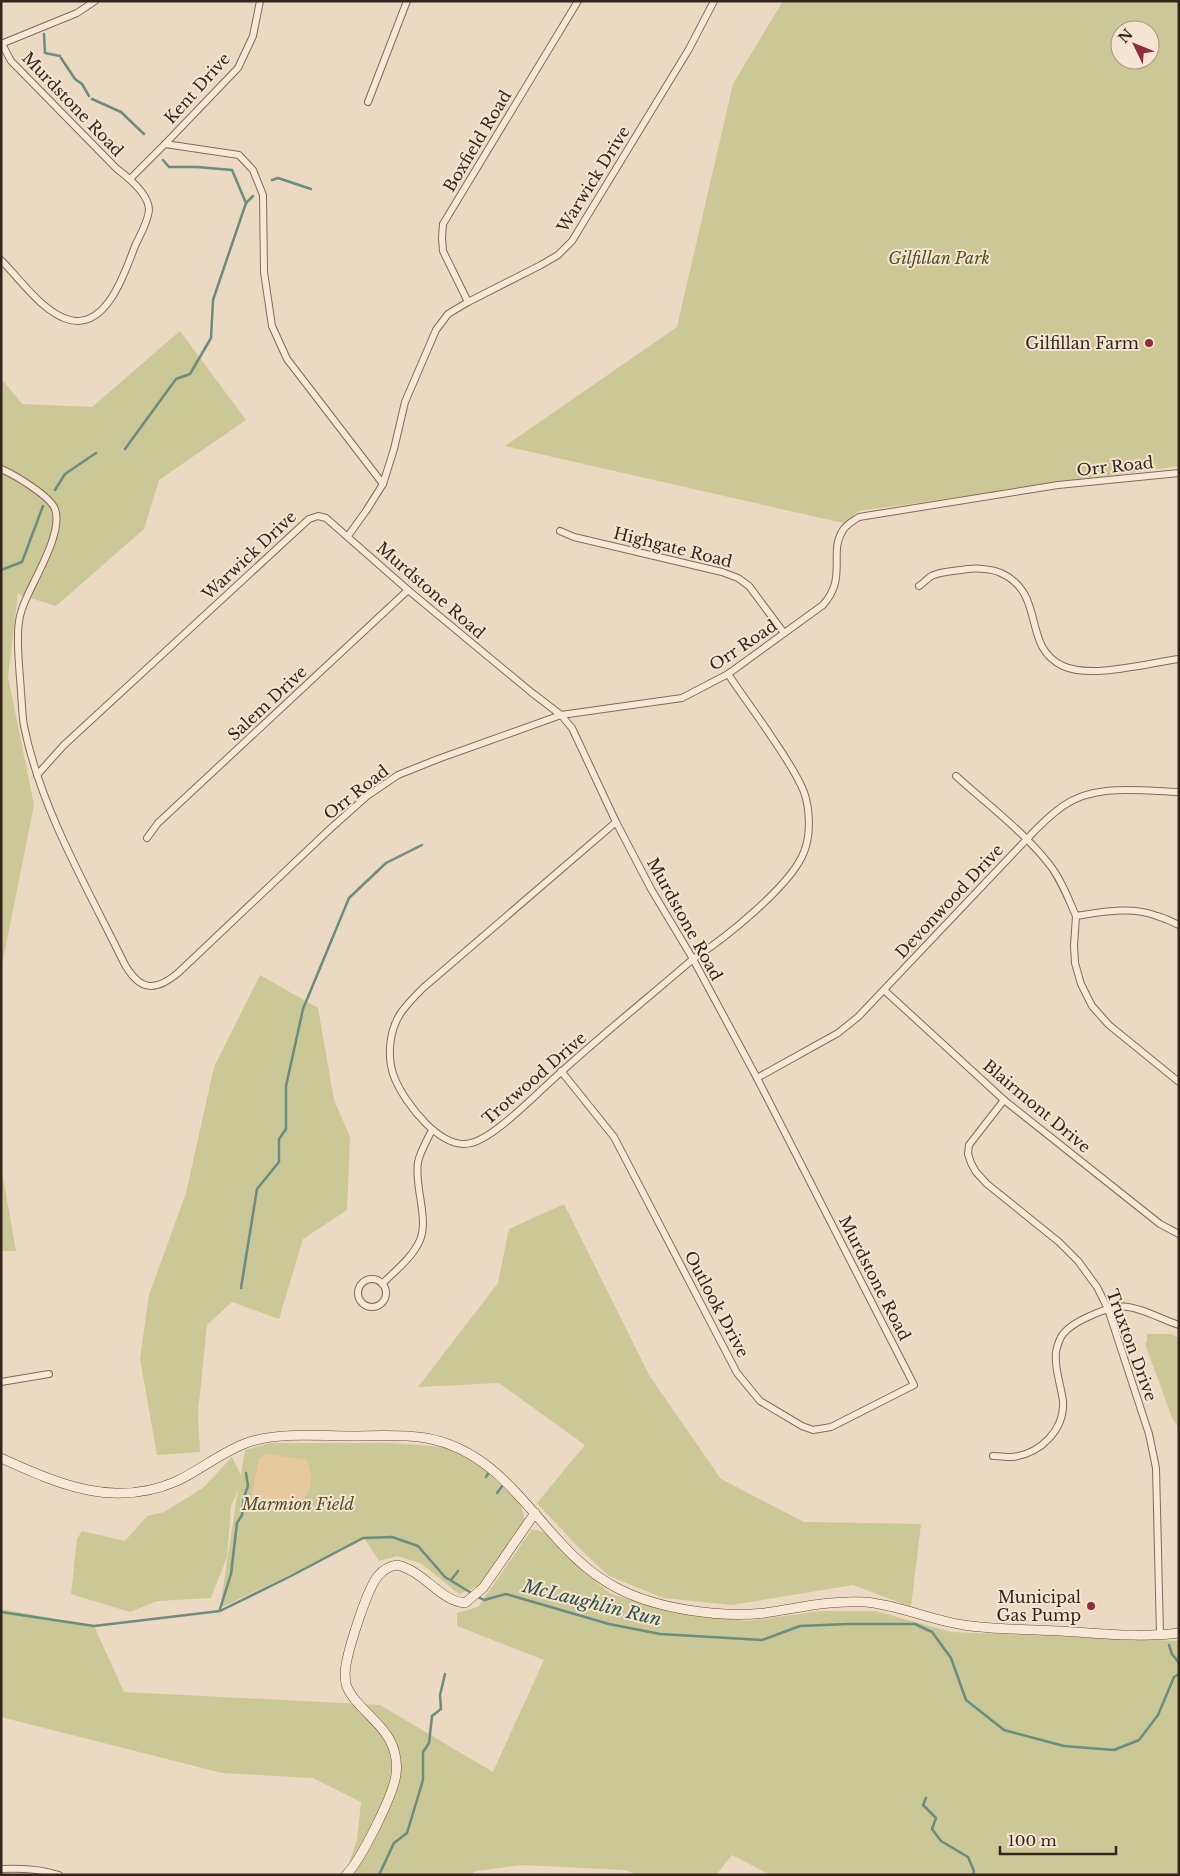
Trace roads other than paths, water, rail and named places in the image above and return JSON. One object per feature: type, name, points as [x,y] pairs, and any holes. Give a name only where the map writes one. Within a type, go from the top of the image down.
[{"type":"main road","points":[[1,1458],[68,1486],[102,1492],[134,1492],[151,1490],[180,1479],[228,1451],[261,1439],[290,1436],[416,1437],[446,1443],[474,1455],[498,1474],[580,1562],[599,1578],[630,1594],[645,1599],[683,1608],[718,1613],[750,1614],[834,1602],[851,1602],[884,1605],[954,1623],[975,1626],[1129,1635],[1179,1634]]},
{"type":"main road","points":[[346,1875],[354,1867],[365,1847],[391,1793],[396,1775],[395,1755],[387,1736],[346,1684],[345,1666],[371,1588],[383,1571],[397,1565],[415,1572],[449,1598],[465,1603],[480,1591],[535,1513]]},
{"type":"street","points":[[2,44],[77,13],[95,1]]},
{"type":"street","name":"Kent Drive","points":[[130,179],[238,68],[252,36],[260,1]]},
{"type":"street","points":[[368,102],[407,1]]},
{"type":"street","name":"Boxfield Road","points":[[468,302],[443,251],[443,224],[578,1]]},
{"type":"street","name":"Warwick Drive","points":[[37,775],[64,745],[309,519],[318,516],[326,518],[348,536],[383,484],[394,449],[404,402],[436,330],[448,314],[558,255],[572,241],[689,49],[714,1]]},
{"type":"street","name":"Murdstone Road","points":[[1,260],[31,292],[58,315],[71,320],[82,320],[96,314],[107,304],[119,285],[146,222],[149,210],[146,200],[130,179],[117,169],[11,61],[2,44]]},
{"type":"street","points":[[166,144],[238,155],[253,170],[263,195],[264,272],[272,326],[287,359],[383,484]]},
{"type":"street","name":"Orr Road","points":[[1,469],[12,474],[49,500],[55,509],[56,523],[47,555],[22,608],[18,623],[18,651],[24,724],[37,775],[54,818],[130,973],[136,981],[148,986],[168,981],[178,973],[330,829],[367,796],[398,775],[438,758],[561,715],[682,698],[728,674],[823,604],[832,595],[837,578],[837,550],[840,538],[843,530],[859,517],[1058,485],[1179,473]]},
{"type":"street","name":"Highgate Road","points":[[560,531],[574,537],[722,572],[738,578],[749,586],[784,633]]},
{"type":"street","name":"Murdstone Road","points":[[348,536],[408,590],[561,715],[572,728],[616,822],[651,889],[693,959],[757,1078],[914,1385]]},
{"type":"street","points":[[919,586],[933,575],[971,569],[997,571],[1008,576],[1026,593],[1036,637],[1043,648],[1062,666],[1075,670],[1093,672],[1179,659]]},
{"type":"street","name":"Salem Drive","points":[[147,838],[158,823],[408,590]]},
{"type":"street","name":"Trotwood Drive","points":[[616,822],[423,988],[402,1011],[391,1041],[390,1059],[392,1074],[400,1092],[432,1130],[443,1138],[458,1144],[470,1144],[488,1136],[693,959],[710,948],[764,903],[789,877],[804,852],[809,824],[805,793],[792,767],[728,674]]},
{"type":"street","points":[[956,776],[1026,840],[1049,865],[1060,883],[1076,916],[1074,946],[1076,963],[1081,984],[1092,1006],[1109,1025],[1179,1082]]},
{"type":"street","name":"Devonwood Drive","points":[[757,1078],[838,1033],[858,1018],[1047,818],[1064,805],[1086,795],[1104,791],[1179,792]]},
{"type":"street","points":[[1076,916],[1128,910],[1156,915],[1179,926]]},
{"type":"street","name":"Blairmont Drive","points":[[884,990],[1004,1100],[1160,1224],[1179,1234]]},
{"type":"street","name":"Outlook Drive","points":[[561,1071],[614,1137],[738,1373],[760,1401],[802,1426],[813,1430],[831,1427],[914,1385]]},
{"type":"street","name":"Truxton Drive","points":[[1004,1100],[970,1145],[968,1154],[970,1163],[987,1184],[1060,1242],[1078,1261],[1097,1287],[1108,1309],[1149,1434],[1156,1468],[1160,1635]]},
{"type":"street","points":[[382,1284],[413,1252],[420,1240],[423,1229],[418,1186],[418,1162],[432,1130]]},
{"type":"street","points":[[375,1280],[382,1284],[386,1292],[380,1304],[372,1306],[363,1303],[359,1295],[360,1287],[363,1283],[375,1280]]},
{"type":"street","points":[[992,1456],[1012,1457],[1029,1453],[1041,1446],[1051,1436],[1062,1415],[1063,1401],[1056,1364],[1056,1351],[1063,1334],[1076,1322],[1108,1309],[1128,1306],[1179,1325]]},
{"type":"street","points":[[1,1382],[49,1374]]},
{"type":"street","points":[[1,1869],[40,1870],[58,1875]]},
{"type":"waterway","points":[[44,34],[45,53],[60,56]]},
{"type":"waterway","points":[[61,58],[89,96]]},
{"type":"waterway","points":[[92,99],[121,112],[144,134]]},
{"type":"waterway","points":[[125,449],[176,379],[190,374],[211,338],[213,300],[246,203],[232,170],[169,167],[163,160]]},
{"type":"waterway","points":[[272,180],[278,178],[311,189]]},
{"type":"waterway","points":[[246,203],[253,196]]},
{"type":"waterway","points":[[55,490],[65,474],[96,453]]},
{"type":"waterway","points":[[1,570],[22,562],[43,506]]},
{"type":"waterway","points":[[241,1288],[257,1189],[279,1162],[279,1139],[286,1129],[286,1086],[303,1009],[349,898],[386,863],[422,845]]},
{"type":"waterway","points":[[486,1477],[489,1472]]},
{"type":"waterway","points":[[220,1609],[231,1574],[237,1523],[242,1515],[244,1497],[248,1486],[246,1473]]},
{"type":"waterway","points":[[497,1493],[503,1485]]},
{"type":"waterway","name":"McLaughlin Run","points":[[1,1612],[94,1626],[220,1611],[363,1538],[392,1537],[418,1546],[445,1577],[473,1594]]},
{"type":"waterway","points":[[451,1580],[458,1571]]},
{"type":"waterway","name":"McLaughlin Run","points":[[478,1597],[484,1600],[506,1594],[609,1624],[660,1634],[762,1640],[800,1626],[915,1624],[932,1632],[951,1658],[966,1700],[1004,1730],[1064,1746],[1114,1750],[1139,1740],[1158,1715],[1174,1677],[1179,1674]]},
{"type":"waterway","points":[[1169,1645],[1172,1654],[1179,1663]]},
{"type":"waterway","points":[[379,1875],[394,1843],[407,1833],[423,1780],[423,1752],[429,1743],[432,1716],[441,1709],[440,1695],[445,1674]]},
{"type":"waterway","points":[[926,1798],[923,1805],[936,1818],[932,1829],[941,1841],[968,1857],[974,1871],[973,1875]]},
{"type":"place","name":"Gilfillan Farm","points":[[1149,343]]},
{"type":"place","name":"Municipal Gas Pump","points":[[1091,1606]]},
{"type":"park label","name":"Gilfillan Park","points":[[939,258]]},
{"type":"park label","name":"Marmion Field","points":[[298,1504]]}]
